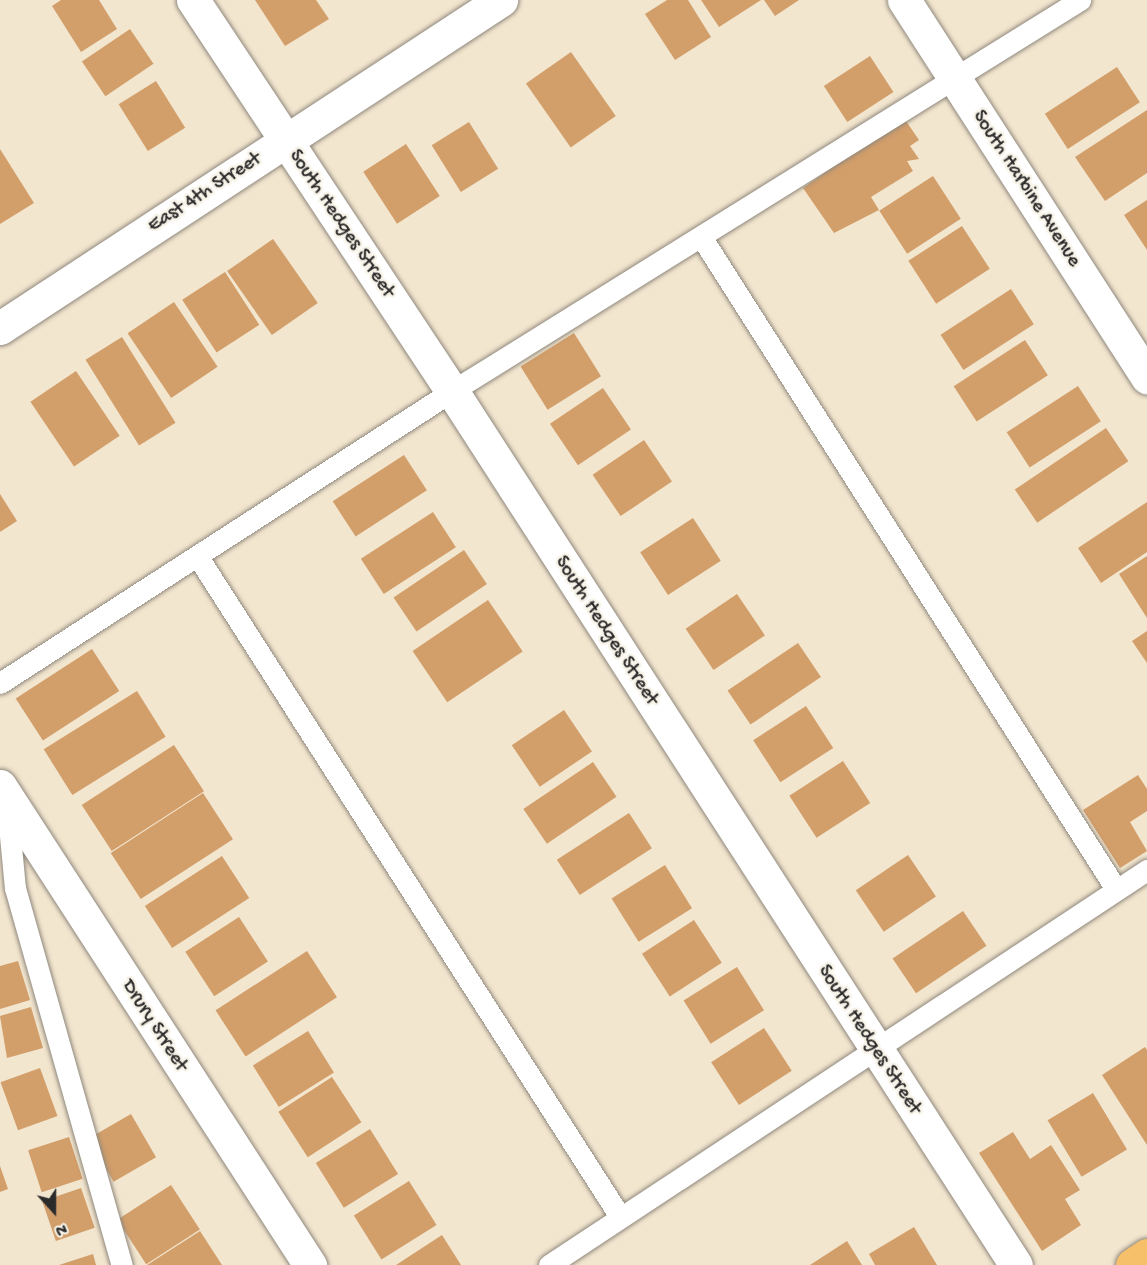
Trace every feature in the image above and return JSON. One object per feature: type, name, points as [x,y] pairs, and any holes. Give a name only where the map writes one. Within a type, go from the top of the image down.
[{"type":"main road","points":[[1132,1265],[1147,1255]]},
{"type":"street","name":"South Hedges Street","points":[[193,0],[452,391],[874,1050],[1016,1265]]},
{"type":"street","name":"East 4th Street","points":[[0,328],[501,0]]},
{"type":"street","name":"South Harbine Avenue","points":[[904,0],[1147,377]]},
{"type":"street","name":"Drury Street","points":[[3,793],[310,1265]]},
{"type":"lane","points":[[0,683],[452,391],[702,238],[953,75],[1080,0]]},
{"type":"lane","points":[[702,238],[1116,889]]},
{"type":"lane","points":[[198,557],[619,1215]]},
{"type":"lane","points":[[3,793],[15,888],[122,1265]]},
{"type":"lane","points":[[549,1265],[619,1215],[1147,870]]},
{"type":"building","points":[[61,0],[99,0],[117,29],[81,52],[52,6]]},
{"type":"building","points":[[255,0],[316,0],[329,19],[285,46]]},
{"type":"building","points":[[667,0],[688,0],[711,37],[675,60],[645,14]]},
{"type":"building","points":[[701,0],[761,0],[719,27]]},
{"type":"building","points":[[764,0],[799,0],[775,16]]},
{"type":"building","points":[[130,29],[153,64],[105,96],[82,61]]},
{"type":"building","points":[[571,52],[616,116],[571,147],[526,84]]},
{"type":"building","points":[[870,56],[893,92],[847,122],[824,86]]},
{"type":"building","points":[[1117,67],[1140,102],[1068,149],[1045,114]]},
{"type":"building","points":[[156,81],[185,128],[148,151],[119,104]]},
{"type":"building","points":[[1147,110],[1147,173],[1105,201],[1075,157]]},
{"type":"building","points":[[904,118],[919,140],[910,146],[919,159],[907,161],[913,171],[871,197],[879,210],[834,233],[803,188]]},
{"type":"building","points":[[469,122],[498,169],[461,192],[432,145]]},
{"type":"building","points":[[406,144],[440,196],[397,224],[363,172]]},
{"type":"building","points":[[0,149],[34,203],[0,224]]},
{"type":"building","points":[[933,176],[961,219],[907,254],[879,211]]},
{"type":"building","points":[[1147,200],[1147,250],[1124,215]]},
{"type":"building","points":[[962,226],[990,269],[936,304],[908,261]]},
{"type":"building","points":[[273,239],[318,303],[272,335],[227,271]]},
{"type":"building","points":[[225,272],[259,325],[217,353],[182,300]]},
{"type":"building","points":[[1011,289],[1034,324],[963,370],[941,335]]},
{"type":"building","points":[[174,302],[218,367],[171,398],[128,333]]},
{"type":"building","points":[[574,333],[601,376],[548,410],[521,366]]},
{"type":"building","points":[[122,337],[176,423],[139,445],[86,360]]},
{"type":"building","points":[[1025,340],[1048,375],[977,422],[954,386]]},
{"type":"building","points":[[76,371],[120,436],[74,466],[30,402]]},
{"type":"building","points":[[1078,386],[1101,421],[1030,468],[1007,432]]},
{"type":"building","points":[[603,388],[631,429],[578,465],[550,424]]},
{"type":"building","points":[[1106,428],[1128,461],[1037,523],[1015,490]]},
{"type":"building","points":[[644,440],[672,481],[621,516],[593,475]]},
{"type":"building","points":[[404,455],[427,490],[356,537],[333,501]]},
{"type":"building","points":[[0,494],[17,521],[0,532]]},
{"type":"building","points":[[1147,502],[1147,552],[1101,583],[1078,548]]},
{"type":"building","points":[[433,512],[456,547],[384,594],[361,559]]},
{"type":"building","points":[[693,518],[721,561],[668,595],[640,552]]},
{"type":"building","points":[[464,550],[487,584],[416,632],[394,598]]},
{"type":"building","points":[[1147,556],[1147,618],[1119,574]]},
{"type":"building","points":[[737,594],[765,635],[714,670],[686,629]]},
{"type":"building","points":[[488,600],[523,651],[447,702],[413,651]]},
{"type":"building","points":[[1147,631],[1147,663],[1132,641]]},
{"type":"building","points":[[798,643],[821,677],[750,725],[728,691]]},
{"type":"building","points":[[92,649],[119,691],[43,740],[16,699]]},
{"type":"building","points":[[137,691],[166,737],[72,795],[44,749]]},
{"type":"building","points":[[806,706],[833,748],[780,782],[753,740]]},
{"type":"building","points":[[564,710],[592,751],[540,787],[512,745]]},
{"type":"building","points":[[174,745],[204,791],[112,851],[82,805]]},
{"type":"building","points":[[843,761],[870,803],[817,838],[789,796]]},
{"type":"building","points":[[593,762],[616,797],[547,844],[523,809]]},
{"type":"building","points":[[1138,775],[1147,789],[1147,811],[1130,822],[1147,851],[1120,868],[1083,810]]},
{"type":"building","points":[[203,793],[233,839],[141,899],[111,853]]},
{"type":"building","points":[[629,813],[652,848],[580,895],[557,860]]},
{"type":"building","points":[[908,855],[936,896],[884,932],[856,890]]},
{"type":"building","points":[[222,856],[249,898],[172,948],[145,906]]},
{"type":"building","points":[[665,865],[692,908],[639,942],[612,898]]},
{"type":"building","points":[[963,911],[986,946],[916,993],[893,959]]},
{"type":"building","points":[[239,917],[268,961],[214,996],[185,952]]},
{"type":"building","points":[[694,920],[722,963],[670,997],[642,954]]},
{"type":"building","points":[[307,951],[337,997],[246,1056],[216,1010]]},
{"type":"building","points":[[18,961],[30,1000],[0,1009],[0,966]]},
{"type":"building","points":[[737,967],[764,1010],[711,1044],[684,1000]]},
{"type":"building","points":[[31,1007],[43,1048],[7,1058],[0,1016]]},
{"type":"building","points":[[764,1028],[792,1071],[739,1105],[711,1062]]},
{"type":"building","points":[[308,1031],[334,1073],[279,1107],[253,1065]]},
{"type":"building","points":[[1145,1047],[1147,1050],[1147,1145],[1102,1075]]},
{"type":"building","points":[[40,1068],[57,1116],[18,1130],[1,1082]]},
{"type":"building","points":[[332,1077],[361,1122],[308,1157],[278,1112]]},
{"type":"building","points":[[1093,1093],[1127,1150],[1082,1177],[1048,1120]]},
{"type":"building","points":[[131,1114],[156,1157],[114,1182],[89,1138]]},
{"type":"building","points":[[370,1129],[398,1174],[344,1208],[316,1163]]},
{"type":"building","points":[[1013,1132],[1030,1159],[1051,1145],[1080,1190],[1065,1199],[1081,1225],[1042,1251],[979,1153]]},
{"type":"building","points":[[69,1137],[83,1179],[42,1192],[28,1150]]},
{"type":"building","points":[[0,1166],[8,1189],[0,1192]]},
{"type":"building","points":[[409,1181],[437,1225],[381,1260],[354,1215]]},
{"type":"building","points":[[171,1185],[200,1229],[146,1264],[117,1220]]},
{"type":"building","points":[[81,1188],[95,1228],[56,1241],[42,1201]]},
{"type":"building","points":[[914,1227],[937,1265],[875,1265],[869,1254]]},
{"type":"building","points":[[200,1231],[222,1265],[147,1265]]},
{"type":"building","points":[[442,1235],[461,1265],[396,1265]]},
{"type":"building","points":[[847,1241],[862,1265],[810,1265]]},
{"type":"building","points":[[93,1254],[96,1265],[59,1265]]}]
